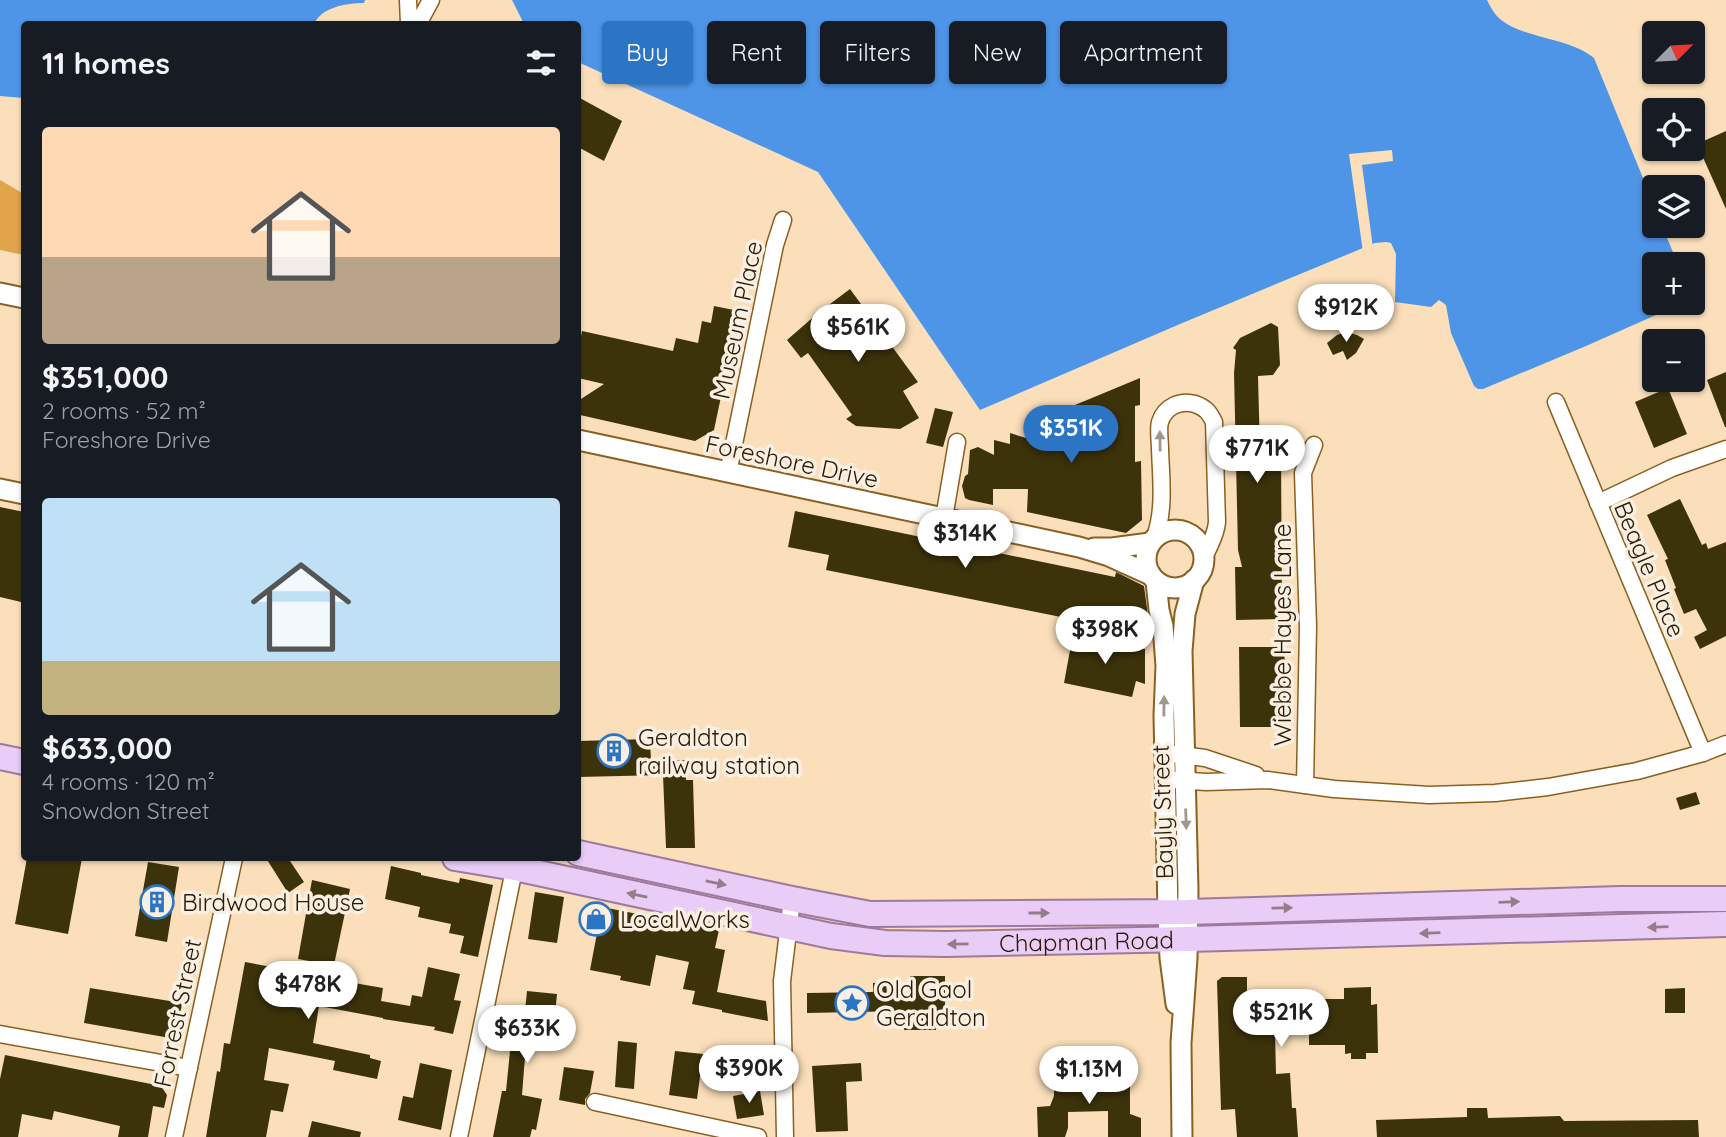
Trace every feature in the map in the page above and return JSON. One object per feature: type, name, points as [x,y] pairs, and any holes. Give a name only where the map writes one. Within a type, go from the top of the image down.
[{"type":"main road","points":[[0,757],[21,761]]},
{"type":"main road","name":"Chapman Road","points":[[581,854],[792,900],[870,914],[1178,912],[1620,899],[1726,899]]},
{"type":"main road","name":"Chapman Road","points":[[492,861],[516,863],[831,936],[885,943],[946,944],[1726,925]]},
{"type":"street","points":[[408,0],[409,21]]},
{"type":"street","points":[[420,21],[431,0]]},
{"type":"street","name":"Museum Place","points":[[728,472],[775,245],[783,219]]},
{"type":"street","points":[[0,293],[21,297]]},
{"type":"street","name":"Beagle Place","points":[[1556,402],[1703,753]]},
{"type":"street","points":[[1177,403],[1198,405],[1208,410],[1214,422],[1216,536],[1194,580],[1179,587],[1163,585],[1153,578],[1146,559],[1153,540],[1161,509],[1160,422],[1168,409],[1177,403]]},
{"type":"street","name":"Foreshore Drive","points":[[581,441],[1079,547],[1109,556],[1153,578]]},
{"type":"street","points":[[944,518],[957,442]]},
{"type":"street","name":"Wiebbe Hayes Lane","points":[[1305,785],[1308,626],[1303,473],[1314,446]]},
{"type":"street","points":[[1598,503],[1672,468],[1726,449]]},
{"type":"street","points":[[0,477],[21,481]]},
{"type":"street","points":[[0,489],[21,493]]},
{"type":"street","points":[[1153,540],[1162,532],[1170,530],[1186,532],[1199,542],[1204,558]]},
{"type":"street","name":"Foreshore Drive","points":[[1079,547],[1112,548],[1153,540]]},
{"type":"street","name":"Bayly Street","points":[[1153,578],[1163,626],[1166,666],[1164,715],[1185,780],[1188,890],[1178,912]]},
{"type":"street","name":"Bayly Street","points":[[1182,1137],[1178,912],[1165,780],[1175,754],[1185,614],[1194,580]]},
{"type":"street","points":[[1165,780],[1269,780],[1334,789],[1429,795],[1495,793],[1548,787],[1637,771],[1726,744]]},
{"type":"street","points":[[1175,754],[1205,758],[1269,780]]},
{"type":"street","name":"Forrest Street","points":[[174,1137],[233,861]]},
{"type":"street","points":[[459,1137],[516,863]]},
{"type":"street","points":[[785,1137],[782,981],[792,900]]},
{"type":"street","points":[[0,1034],[189,1068]]},
{"type":"street","points":[[596,1102],[689,1130],[758,1137]]},
{"type":"shaded area","points":[[0,180],[21,192],[21,254],[0,250]]},
{"type":"water","points":[[0,0],[365,0],[364,3],[342,5],[329,10],[316,21],[21,21],[21,98],[0,96]]},
{"type":"water","points":[[512,0],[1487,0],[1498,17],[1510,26],[1572,46],[1594,58],[1642,176],[1642,238],[1667,238],[1673,252],[1642,252],[1642,315],[1656,315],[1483,389],[1474,386],[1451,333],[1446,305],[1439,300],[1431,307],[1395,302],[1396,254],[1391,243],[1386,242],[1375,243],[980,410],[818,172],[626,84],[693,84],[693,21],[602,21],[602,73],[581,63],[581,21],[522,21]]},
{"type":"pier","points":[[1392,150],[1393,161],[1362,165],[1373,248],[1363,252],[1349,154]]},
{"type":"building","points":[[581,99],[622,121],[604,161],[581,149]]},
{"type":"building","points":[[1726,131],[1726,209],[1705,161],[1705,140]]},
{"type":"building","points":[[850,289],[918,382],[903,391],[919,418],[900,429],[856,426],[846,419],[852,415],[808,353],[801,358],[787,340]]},
{"type":"building","points":[[714,306],[739,311],[714,430],[695,441],[581,415],[581,399],[604,384],[581,379],[582,331],[673,351],[676,338],[698,343],[702,321],[711,323]]},
{"type":"building","points":[[1271,323],[1278,327],[1280,365],[1273,375],[1258,376],[1260,453],[1281,452],[1282,619],[1236,620],[1235,567],[1242,567],[1238,550],[1234,373],[1236,350],[1233,348],[1240,338]]},
{"type":"building","points":[[1346,332],[1364,339],[1356,353],[1347,360],[1343,351],[1333,355],[1327,343]]},
{"type":"building","points":[[1726,372],[1726,427],[1725,427],[1707,380]]},
{"type":"building","points":[[1140,378],[1140,405],[1135,406],[1135,462],[1141,461],[1142,520],[1126,533],[1027,512],[1028,489],[993,489],[993,505],[965,498],[962,486],[968,474],[970,450],[978,447],[994,455],[994,440],[1010,444],[1010,433],[1026,438],[1026,426],[1042,430],[1042,419],[1059,424],[1058,413],[1075,417],[1075,405]]},
{"type":"building","points":[[1659,392],[1670,392],[1687,434],[1654,448],[1635,402]]},
{"type":"building","points":[[935,408],[953,412],[943,447],[926,443]]},
{"type":"building","points":[[1680,499],[1702,545],[1706,543],[1708,549],[1726,542],[1726,636],[1700,649],[1694,637],[1707,630],[1696,609],[1684,614],[1665,560],[1668,559],[1647,515]]},
{"type":"building","points":[[0,507],[21,511],[21,602],[0,597]]},
{"type":"building","points":[[795,511],[1115,577],[1116,572],[1144,586],[1148,616],[1114,615],[1085,608],[1081,621],[826,570],[829,555],[788,547]]},
{"type":"building","points":[[1073,634],[1145,649],[1145,684],[1136,681],[1132,697],[1064,683]]},
{"type":"building","points":[[1239,647],[1284,647],[1288,727],[1240,727]]},
{"type":"building","points":[[650,739],[651,762],[685,760],[686,780],[693,780],[695,848],[666,848],[663,775],[581,777],[581,741]]},
{"type":"building","points":[[1696,792],[1700,804],[1680,810],[1676,798]]},
{"type":"building","points":[[26,861],[81,861],[68,934],[15,924]]},
{"type":"building","points":[[268,861],[290,861],[304,882],[288,893]]},
{"type":"building","name":"Birdwood House","points":[[148,862],[179,867],[167,942],[135,936]]},
{"type":"building","points":[[391,866],[459,883],[460,878],[493,885],[478,957],[460,953],[464,936],[449,933],[451,924],[418,917],[420,907],[385,899]]},
{"type":"building","points":[[312,880],[350,889],[331,979],[383,988],[381,1001],[410,1006],[412,995],[422,997],[428,967],[460,974],[454,1000],[461,1001],[453,1034],[434,1030],[435,1027],[319,1006],[313,1043],[370,1055],[370,1058],[381,1061],[377,1079],[333,1070],[335,1061],[269,1048],[264,1080],[289,1084],[283,1112],[271,1110],[266,1137],[206,1137],[217,1071],[220,1072],[224,1043],[230,1044],[245,962],[288,970],[282,1005],[305,1009],[315,962],[298,959]]},
{"type":"building","points":[[535,892],[564,897],[557,943],[528,939]]},
{"type":"building","points":[[602,907],[719,930],[715,948],[725,950],[717,992],[766,1001],[768,1021],[692,1004],[695,991],[683,989],[689,962],[656,955],[650,986],[620,980],[621,976],[590,970]]},
{"type":"building","points":[[910,976],[945,976],[945,1015],[936,1015],[936,1030],[904,1030],[904,1011],[807,1013],[807,993],[873,992],[873,983],[886,982],[887,995],[910,995]]},
{"type":"building","points":[[1222,977],[1247,977],[1247,999],[1344,999],[1344,988],[1371,987],[1371,1005],[1377,1004],[1378,1053],[1366,1053],[1366,1059],[1351,1059],[1351,1053],[1345,1054],[1345,1045],[1309,1045],[1309,1031],[1275,1032],[1276,1074],[1290,1073],[1292,1108],[1296,1108],[1298,1137],[1237,1137],[1235,1109],[1221,1110],[1217,981]]},
{"type":"building","points":[[90,988],[182,1003],[176,1039],[84,1023]]},
{"type":"building","points":[[1685,988],[1685,1013],[1665,1013],[1665,989]]},
{"type":"building","points":[[527,991],[557,994],[554,1024],[563,1024],[561,1047],[526,1044],[522,1095],[542,1099],[536,1130],[532,1129],[530,1137],[493,1137],[502,1091],[506,1091],[513,1021],[524,1021]]},
{"type":"building","points":[[618,1041],[637,1043],[634,1089],[615,1087]]},
{"type":"building","points":[[675,1051],[703,1054],[697,1099],[669,1095]]},
{"type":"building","points":[[5,1055],[161,1086],[167,1095],[164,1108],[153,1106],[148,1137],[118,1137],[120,1126],[54,1111],[52,1120],[22,1114],[18,1137],[0,1137],[0,1079]]},
{"type":"building","points":[[420,1063],[452,1070],[441,1130],[398,1120],[403,1096],[413,1098]]},
{"type":"building","points":[[861,1063],[862,1081],[846,1082],[848,1131],[816,1132],[812,1066]]},
{"type":"building","points":[[564,1067],[594,1071],[585,1105],[559,1100]]},
{"type":"building","points":[[1109,1072],[1109,1085],[1130,1084],[1130,1114],[1141,1118],[1141,1137],[1108,1137],[1108,1111],[1068,1112],[1065,1137],[1038,1137],[1037,1107],[1050,1106],[1054,1096],[1054,1081],[1069,1081],[1072,1073]]},
{"type":"building","points":[[760,1091],[764,1115],[737,1119],[733,1096]]},
{"type":"building","points":[[1467,1108],[1487,1108],[1488,1118],[1560,1116],[1564,1121],[1698,1120],[1699,1137],[1377,1137],[1376,1120],[1467,1117]]},
{"type":"building","points":[[312,1121],[361,1132],[360,1137],[308,1137]]},
{"type":"place","name":"Geraldton railway station","points":[[614,751]]},
{"type":"place","name":"Birdwood House","points":[[157,902]]},
{"type":"place","name":"LocalWorks","points":[[596,919]]},
{"type":"place","name":"Old Gaol Geraldton","points":[[852,1003]]}]
